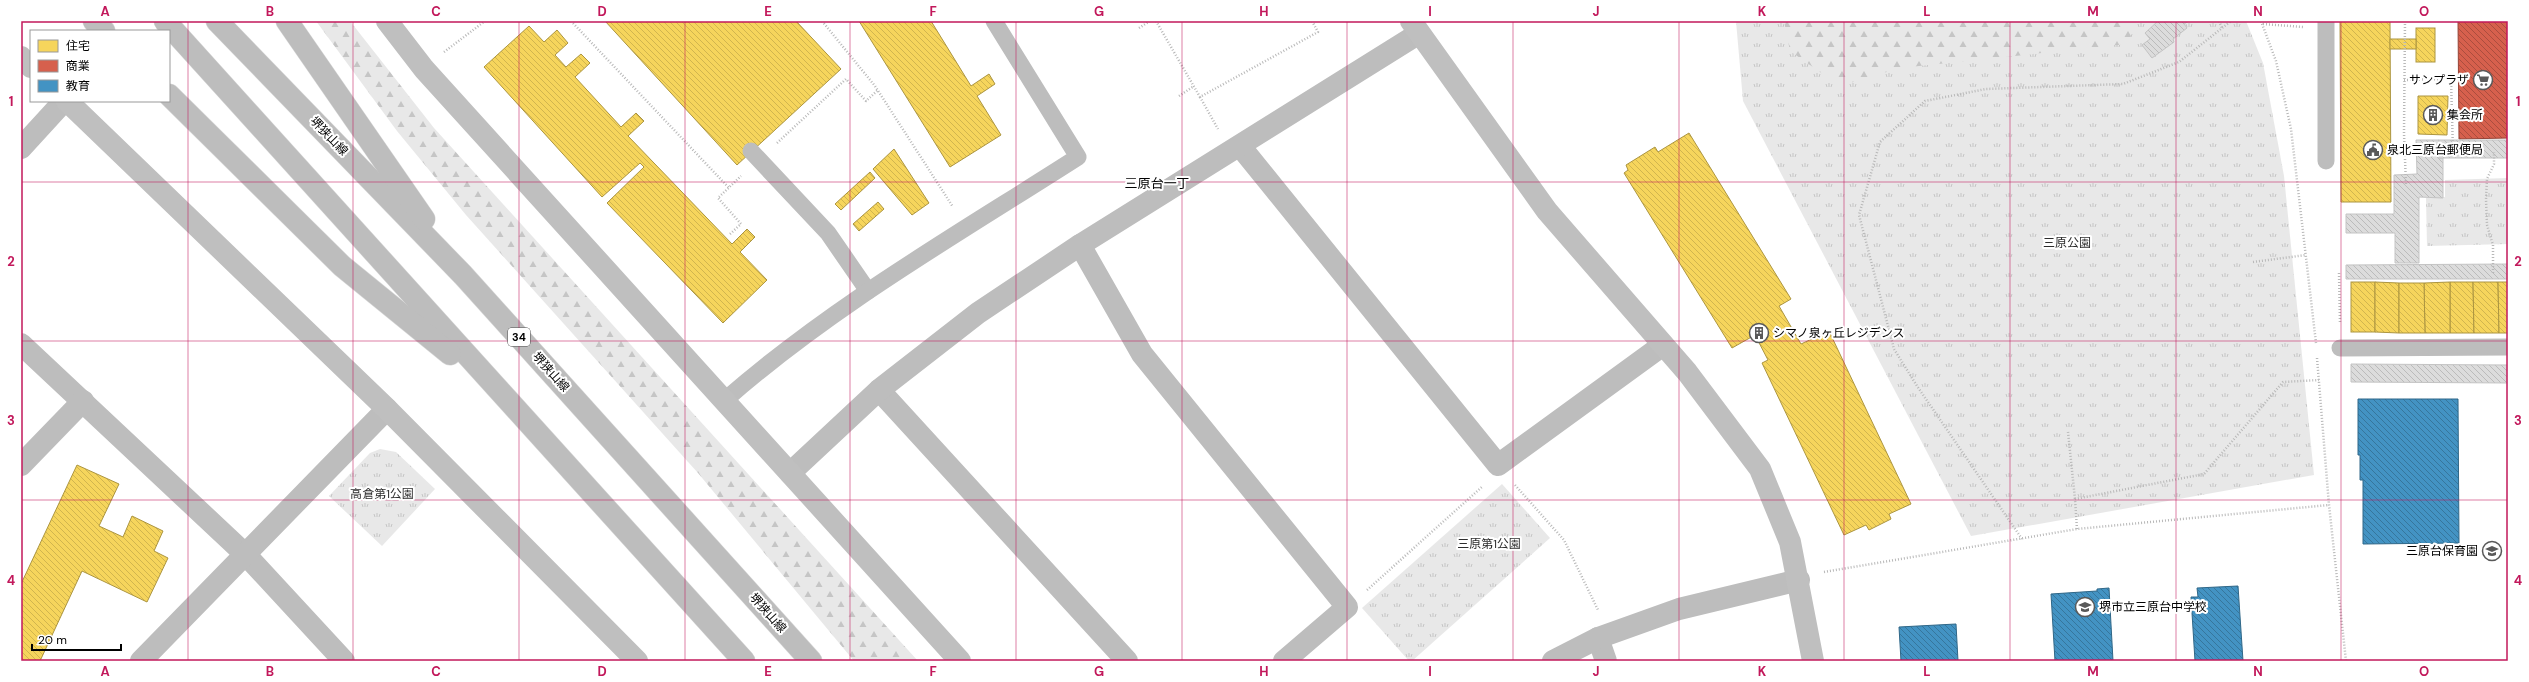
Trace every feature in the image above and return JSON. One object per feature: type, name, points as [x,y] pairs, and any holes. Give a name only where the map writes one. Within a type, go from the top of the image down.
[{"type":"street","points":[[94,21],[103,30]]},
{"type":"street","points":[[165,21],[744,661]]},
{"type":"street","name":"堺狭山線","points":[[217,21],[464,275],[811,661]]},
{"type":"street","points":[[286,21],[464,275]]},
{"type":"street","points":[[387,21],[424,69],[960,661]]},
{"type":"street","points":[[790,473],[879,390],[978,313],[1080,245],[1240,146],[1414,28],[1546,211],[1687,372],[1760,470],[1790,542],[1799,580],[1813,661]]},
{"type":"street","points":[[21,57],[30,66]]},
{"type":"street","points":[[170,96],[342,266],[504,397]]},
{"type":"street","points":[[21,148],[65,102]]},
{"type":"street","points":[[67,102],[387,410],[636,661]]},
{"type":"street","points":[[1240,146],[1498,465],[1663,345]]},
{"type":"street","points":[[1080,245],[1142,354],[1347,607],[1284,661]]},
{"type":"street","points":[[21,344],[246,555],[344,661]]},
{"type":"street","points":[[879,390],[1127,661]]},
{"type":"street","points":[[21,465],[83,401]]},
{"type":"street","points":[[141,661],[387,410]]},
{"type":"street","points":[[1554,661],[1604,636],[1679,609],[1799,580]]},
{"type":"street","points":[[1604,636],[1606,661]]},
{"type":"lane","points":[[725,400],[745,383],[868,291],[1078,157],[994,21]]},
{"type":"lane","points":[[2326,21],[2326,160]]},
{"type":"lane","points":[[755,156],[828,233],[868,291]]},
{"type":"lane","points":[[2340,348],[2508,347]]},
{"type":"path","points":[[424,69],[485,21]]},
{"type":"path","points":[[571,21],[729,188]]},
{"type":"path","points":[[822,21],[862,67],[878,90],[932,172],[966,229]]},
{"type":"path","points":[[1139,28],[1150,21]]},
{"type":"path","points":[[1156,21],[1221,134]]},
{"type":"path","points":[[1200,97],[1318,32],[1312,21]]},
{"type":"path","points":[[2219,21],[2222,28]]},
{"type":"path","points":[[2022,539],[1917,386],[1894,349],[1859,215],[1880,142],[1925,101],[1986,89],[2123,84],[2179,62],[2231,21]]},
{"type":"path","points":[[2261,21],[2276,61],[2291,129],[2317,354],[2328,505],[2346,661]]},
{"type":"path","points":[[2405,21],[2404,80],[2406,185]]},
{"type":"path","points":[[2263,24],[2293,26]]},
{"type":"path","points":[[755,156],[846,79],[866,101],[878,90]]},
{"type":"path","points":[[2404,80],[2451,79],[2453,152]]},
{"type":"path","points":[[1179,96],[1194,86]]},
{"type":"path","points":[[2493,273],[2493,245],[2487,225],[2486,179],[2494,164],[2494,152]]},
{"type":"path","points":[[730,234],[741,224],[718,198],[744,174]]},
{"type":"path","points":[[2253,262],[2306,255]]},
{"type":"path","points":[[2317,354],[2340,348],[2339,273]]},
{"type":"path","points":[[2075,499],[2204,474],[2283,382],[2319,380]]},
{"type":"path","points":[[2068,432],[2077,529]]},
{"type":"path","points":[[1347,607],[1486,484],[1498,465],[1564,540],[1604,636]]},
{"type":"path","points":[[1799,580],[1831,571],[2077,529],[2328,505]]},
{"type":"green space","points":[[316,21],[350,21],[434,128],[918,661],[854,661],[698,473],[466,215],[397,131]]},
{"type":"green space","name":"三原公園","points":[[1736,21],[2246,21],[2263,63],[2284,176],[2314,475],[1971,536],[1743,101]]},
{"type":"green space","points":[[1784,21],[2136,21],[2128,44],[1900,68],[1840,86],[1790,51]]},
{"type":"green space","points":[[2508,178],[2508,244],[2427,246],[2426,198],[2445,197],[2445,180]]},
{"type":"green space","name":"高倉第1公園","points":[[380,449],[396,452],[435,489],[382,546],[329,496],[370,453]]},
{"type":"green space","name":"三原第1公園","points":[[1502,484],[1550,538],[1412,661],[1409,661],[1362,608]]},
{"type":"building: 住宅","points":[[605,21],[796,21],[841,69],[737,165]]},
{"type":"building: 住宅","points":[[859,21],[931,21],[971,86],[989,74],[995,84],[977,96],[1001,135],[950,167]]},
{"type":"building: 住宅","points":[[2340,21],[2390,21],[2391,202],[2341,202]]},
{"type":"building: 住宅","points":[[529,26],[544,42],[557,30],[568,43],[555,55],[566,67],[581,54],[590,63],[575,77],[621,127],[636,113],[644,121],[628,136],[732,244],[747,229],[755,237],[740,252],[767,280],[723,323],[607,203],[644,167],[640,163],[602,197],[484,67]]},
{"type":"building: 住宅","points":[[2416,28],[2435,28],[2435,62],[2416,62]]},
{"type":"building: 住宅","points":[[2390,39],[2416,39],[2416,49],[2390,49]]},
{"type":"building: 住宅","name":"集会所","points":[[2418,96],[2448,96],[2447,135],[2418,134]]},
{"type":"building: 住宅","name":"シマノ泉ヶ丘レジデンス","points":[[1689,133],[1791,299],[1779,306],[1801,344],[1829,331],[1911,504],[1889,514],[1891,519],[1869,530],[1866,525],[1844,535],[1762,363],[1768,360],[1755,335],[1732,348],[1624,173],[1628,170],[1626,165],[1655,147],[1658,152]]},
{"type":"building: 住宅","points":[[894,149],[929,203],[912,215],[873,169]]},
{"type":"building: 住宅","points":[[870,172],[875,178],[841,210],[835,204]]},
{"type":"building: 住宅","points":[[878,202],[884,209],[859,231],[853,224]]},
{"type":"building: 住宅","points":[[2351,282],[2375,282],[2375,332],[2351,332]]},
{"type":"building: 住宅","points":[[2375,282],[2399,283],[2399,333],[2375,332]]},
{"type":"building: 住宅","points":[[2450,282],[2473,282],[2474,333],[2450,333]]},
{"type":"building: 住宅","points":[[2450,282],[2450,333],[2425,333],[2424,283]]},
{"type":"building: 住宅","points":[[2473,282],[2498,282],[2499,333],[2474,333]]},
{"type":"building: 住宅","points":[[2498,282],[2508,282],[2508,333],[2499,333]]},
{"type":"building: 住宅","points":[[2399,283],[2424,283],[2425,333],[2399,333]]},
{"type":"building: 住宅","points":[[77,465],[119,484],[99,526],[123,537],[132,516],[163,531],[154,551],[168,558],[147,602],[82,571],[40,661],[21,661],[21,584]]},
{"type":"building: 商業","name":"サンプラザ","points":[[2458,21],[2508,21],[2508,138],[2459,139]]},
{"type":"building: 教育","points":[[2358,399],[2458,399],[2459,543],[2363,544],[2363,480],[2360,480],[2360,455],[2358,455]]},
{"type":"building: 教育","points":[[2238,586],[2243,661],[2195,661],[2191,597],[2198,597],[2197,588]]},
{"type":"building: 教育","points":[[2109,588],[2113,661],[2055,661],[2051,594],[2097,591],[2097,589]]},
{"type":"building: 教育","points":[[1956,624],[1958,661],[1901,661],[1899,627]]},
{"type":"building: その他","points":[[2158,21],[2189,21],[2184,24],[2187,28],[2173,39],[2174,42],[2152,58],[2142,45],[2150,39],[2145,33]]},
{"type":"building: その他","points":[[2416,140],[2439,140],[2439,158],[2443,158],[2443,198],[2419,197],[2419,263],[2395,263],[2395,233],[2346,233],[2346,214],[2394,214],[2394,175],[2417,174]]},
{"type":"building: その他","points":[[2439,140],[2508,140],[2508,158],[2439,158]]},
{"type":"building: その他","points":[[2508,264],[2508,279],[2346,279],[2346,265]]},
{"type":"building: その他","points":[[2351,364],[2508,365],[2508,383],[2351,382]]},
{"type":"place","name":"サンプラザ","points":[[2483,80]]},
{"type":"place","name":"集会所","points":[[2433,115]]},
{"type":"place","name":"泉北三原台郵便局","points":[[2373,150]]},
{"type":"place","name":"シマノ泉ヶ丘レジデンス","points":[[1759,333]]},
{"type":"place","name":"三原台保育園","points":[[2492,551]]},
{"type":"place","name":"堺市立三原台中学校","points":[[2085,607]]},
{"type":"district","name":"三原台一丁","points":[[1157,183]]}]
